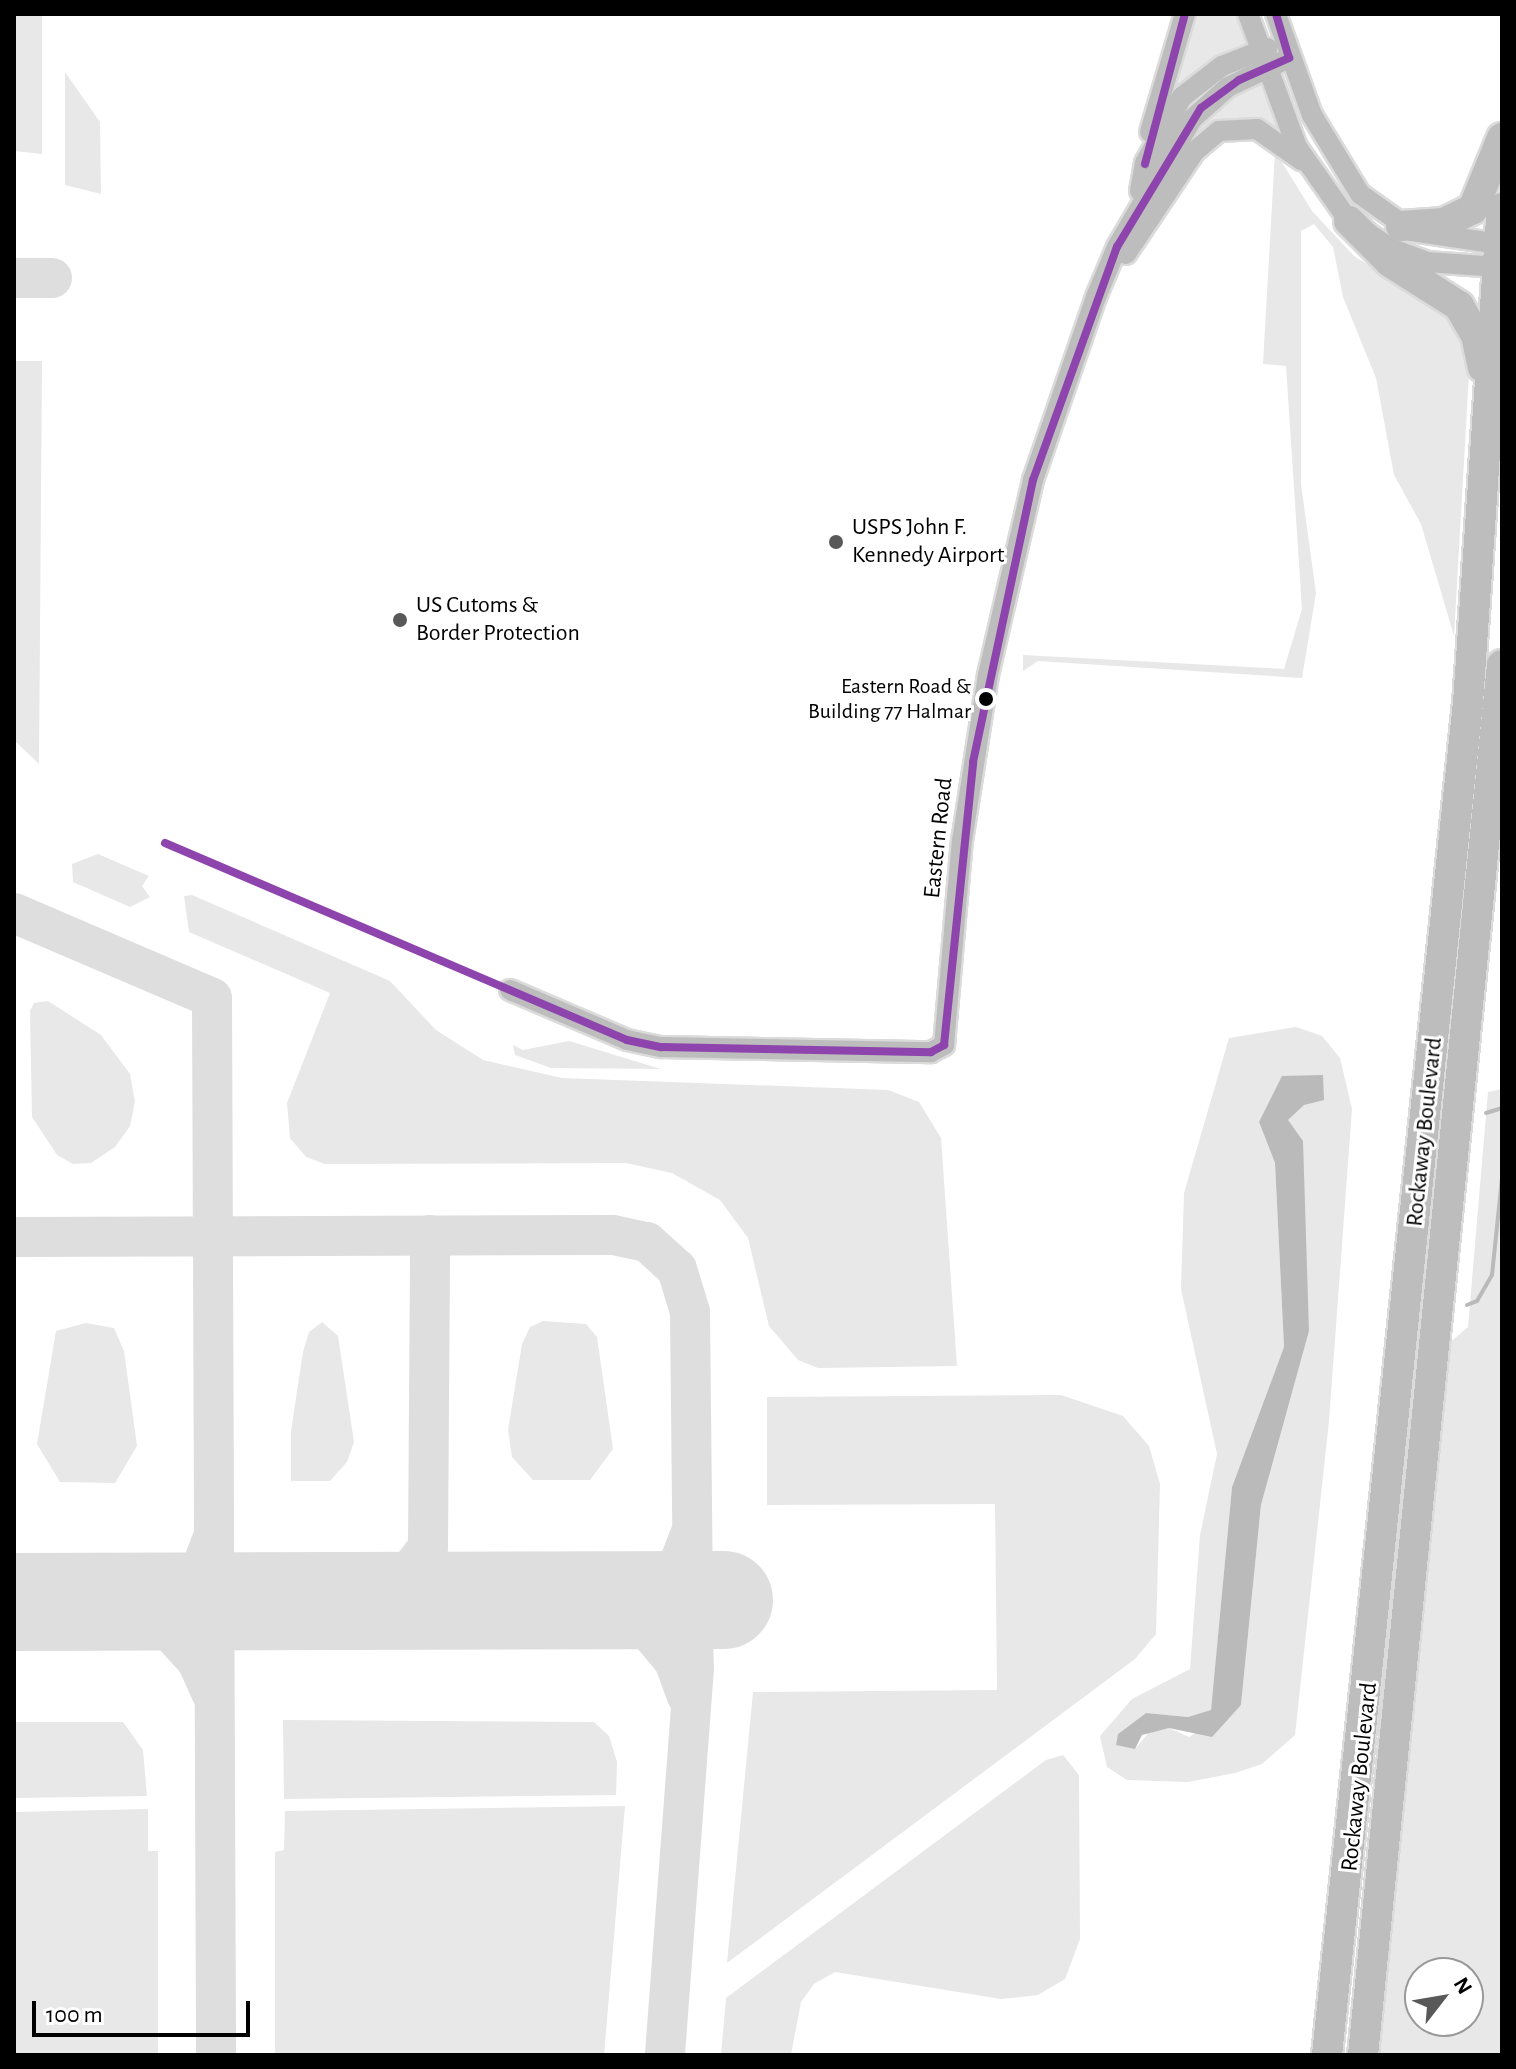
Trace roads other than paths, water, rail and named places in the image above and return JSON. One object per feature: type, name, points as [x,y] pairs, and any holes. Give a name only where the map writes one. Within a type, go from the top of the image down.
[{"type":"highway","points":[[1401,226],[1444,223],[1473,209],[1502,138]]},
{"type":"highway","name":"Rockaway Boulevard","points":[[1327,2055],[1468,703],[1502,208]]},
{"type":"highway","points":[[1349,221],[1390,262],[1459,306],[1476,335],[1489,392]]},
{"type":"highway","name":"Rockaway Boulevard","points":[[1363,2055],[1502,665]]},
{"type":"street","points":[[1145,163],[1185,14]]},
{"type":"street","points":[[1248,14],[1261,59],[1309,168],[1349,221],[1392,249],[1427,262],[1498,256]]},
{"type":"street","points":[[1276,14],[1286,51],[1345,175],[1401,226],[1498,256]]},
{"type":"street","name":"Eastern Road","points":[[1134,214],[1145,163],[1182,97],[1211,73],[1286,51]]},
{"type":"street","name":"Eastern Road","points":[[510,990],[627,1040],[661,1047],[931,1052],[944,1045],[962,841],[988,675],[1033,480],[1096,297],[1134,214],[1201,108],[1261,59]]},
{"type":"street","points":[[1096,297],[1188,160],[1213,135],[1234,127],[1257,129],[1309,168]]},
{"type":"waterway","points":[[1486,1113],[1502,1108]]},
{"type":"waterway","points":[[1467,1305],[1477,1301],[1492,1275],[1502,1179]]},
{"type":"place","name":"USPS John F. Kennedy Airport","points":[[836,542]]},
{"type":"place","name":"US Cutoms & Border Protection","points":[[400,620]]},
{"type":"place","name":"Eastern Road & Building 77 Halmar","points":[[986,699]]}]
